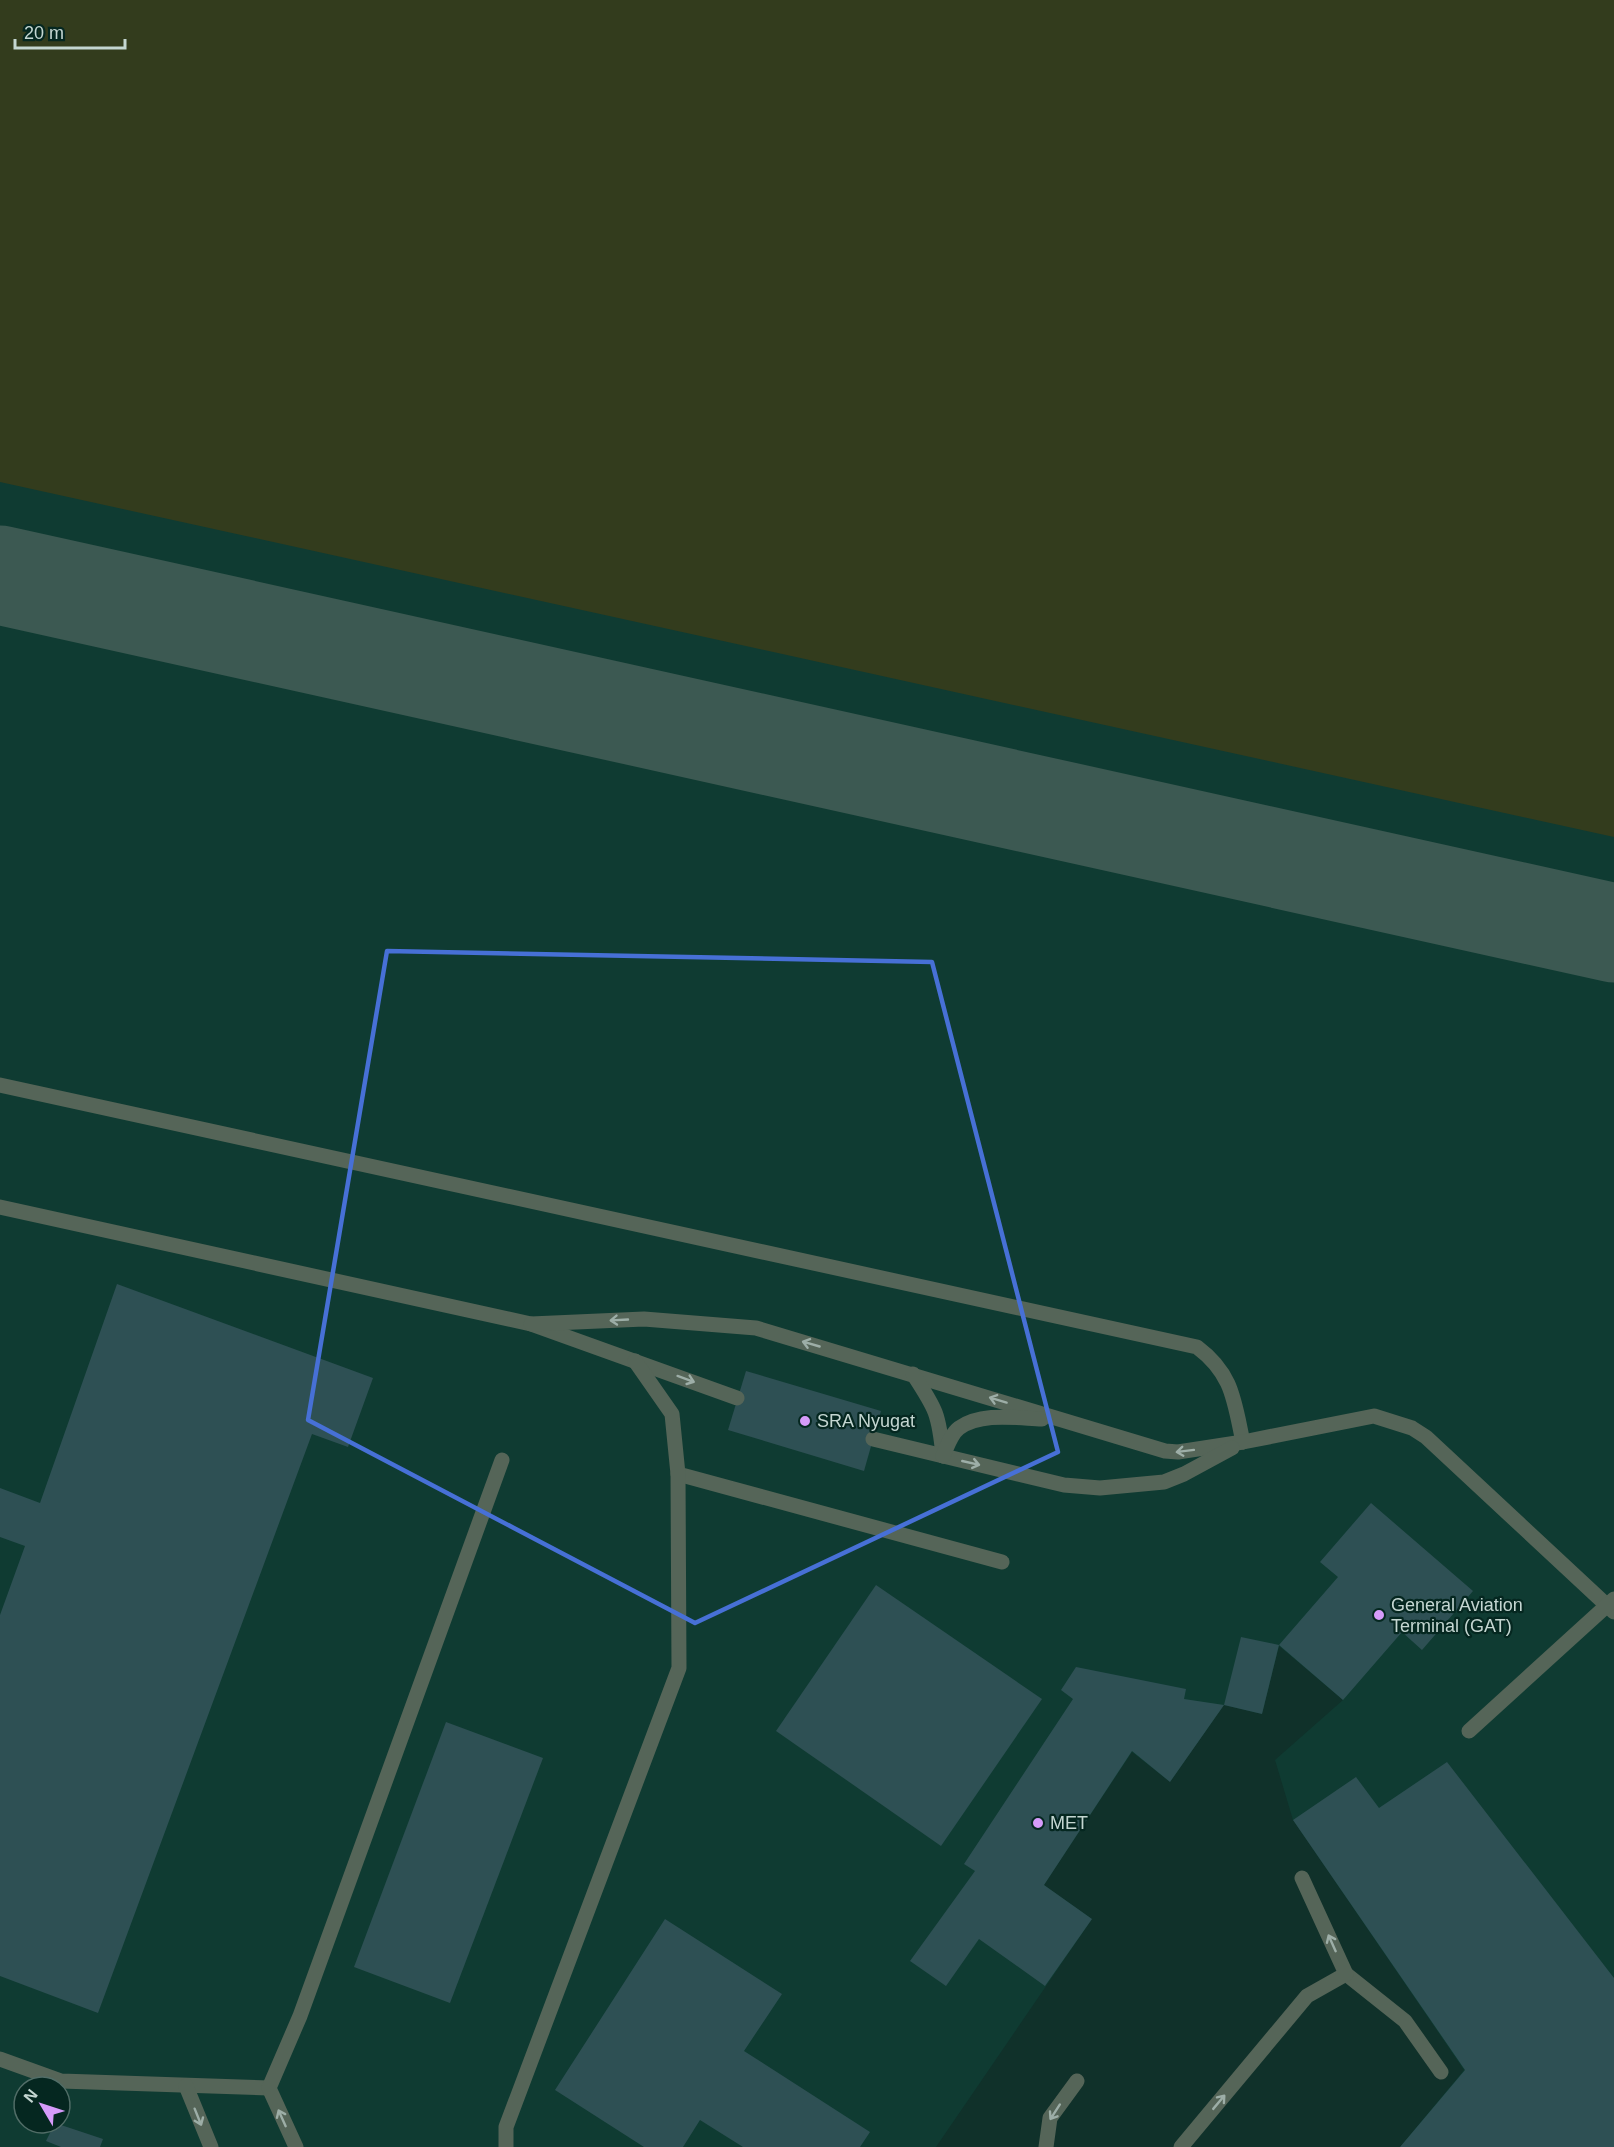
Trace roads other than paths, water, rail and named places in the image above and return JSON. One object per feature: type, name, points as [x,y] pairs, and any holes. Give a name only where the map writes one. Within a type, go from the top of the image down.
[{"type":"lane","points":[[0,1085],[1197,1347],[1215,1361],[1226,1376],[1243,1442]]},
{"type":"lane","points":[[0,1207],[531,1324],[737,1398]]},
{"type":"lane","points":[[531,1324],[644,1318],[756,1328],[1165,1451],[1178,1452],[1243,1442],[1374,1416],[1412,1428],[1466,1473],[1612,1606],[1469,1731]]},
{"type":"lane","points":[[506,2147],[506,2127],[679,1668],[678,1474],[672,1414],[635,1361]]},
{"type":"lane","points":[[913,1374],[935,1408],[943,1456]]},
{"type":"lane","points":[[943,1456],[958,1429],[976,1421],[991,1418],[1061,1419]]},
{"type":"lane","points":[[873,1439],[1064,1485],[1100,1488],[1164,1482],[1184,1474],[1243,1442]]},
{"type":"lane","points":[[296,2147],[269,2088],[300,2016],[502,1460]]},
{"type":"lane","points":[[678,1474],[1002,1562]]},
{"type":"lane","points":[[1302,1878],[1346,1974],[1405,2021],[1441,2072]]},
{"type":"lane","points":[[1181,2147],[1307,1996],[1346,1974]]},
{"type":"lane","points":[[0,2060],[61,2081],[269,2088]]},
{"type":"lane","points":[[1046,2147],[1050,2118],[1077,2082]]},
{"type":"lane","points":[[186,2086],[211,2147]]},
{"type":"place","name":"SRA Nyugat","points":[[805,1421]]},
{"type":"place","name":"General Aviation Terminal (GAT)","points":[[1379,1615]]},
{"type":"place","name":"MET","points":[[1038,1823]]}]
